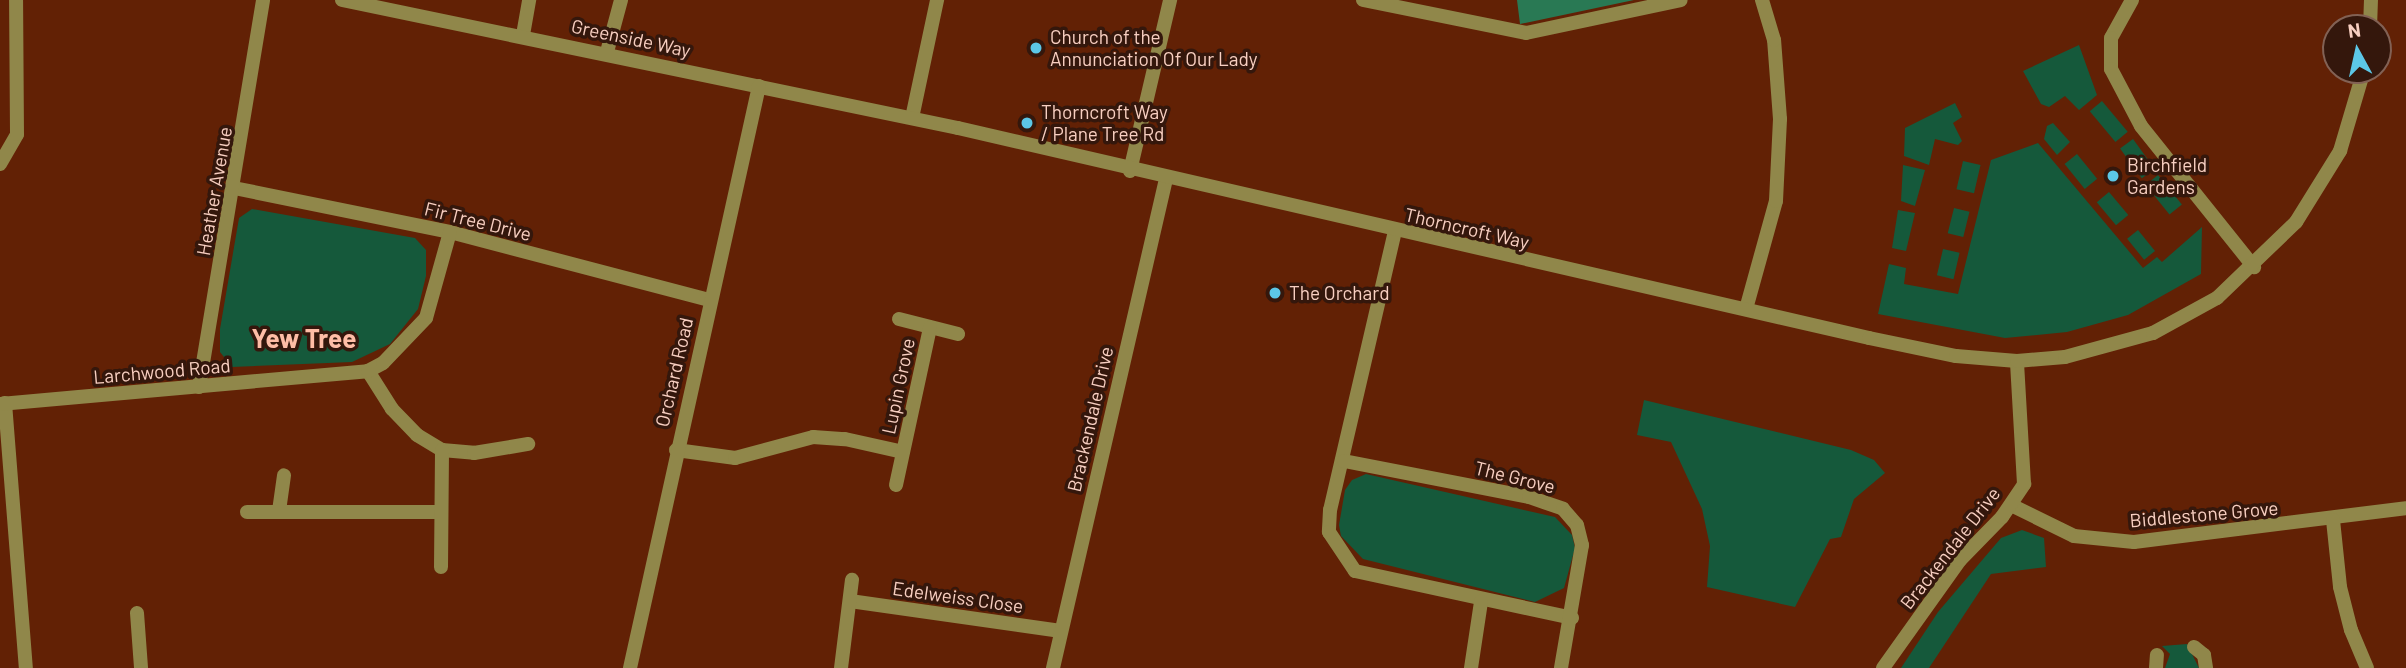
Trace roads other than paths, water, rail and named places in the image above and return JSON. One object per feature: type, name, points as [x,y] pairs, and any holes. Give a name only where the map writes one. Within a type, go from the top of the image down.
[{"type":"street","points":[[0,164],[17,134],[16,0]]},
{"type":"street","name":"Heather Avenue","points":[[199,387],[263,0]]},
{"type":"street","name":"Greenside Way","points":[[342,0],[607,52],[912,118]]},
{"type":"street","points":[[523,35],[529,0]]},
{"type":"street","points":[[607,52],[621,0]]},
{"type":"street","points":[[912,118],[937,0]]},
{"type":"street","points":[[1130,171],[1170,0]]},
{"type":"street","points":[[1363,0],[1526,33],[1681,0]]},
{"type":"street","points":[[1746,309],[1776,201],[1780,119],[1774,40],[1762,0]]},
{"type":"street","points":[[2132,0],[2111,38],[2111,69],[2141,126],[2254,267]]},
{"type":"street","name":"Thorncroft Way","points":[[912,118],[1395,232],[1956,356],[2017,361],[2065,356],[2153,332],[2217,298],[2254,267],[2296,222],[2340,151],[2360,84]]},
{"type":"street","name":"Orchard Road","points":[[630,668],[759,86]]},
{"type":"street","name":"Brackendale Drive","points":[[1054,668],[1060,631],[1166,179]]},
{"type":"street","name":"Fir Tree Drive","points":[[234,188],[450,232],[710,300]]},
{"type":"street","points":[[450,232],[426,318],[383,363],[368,370],[392,409],[417,435],[443,450],[474,453],[528,444]]},
{"type":"street","points":[[1395,232],[1344,461],[1330,510],[1329,532],[1355,571],[1481,602],[1572,618]]},
{"type":"street","name":"Lupin Grove","points":[[899,319],[958,334]]},
{"type":"street","name":"Lupin Grove","points":[[896,485],[930,328]]},
{"type":"street","name":"Brackendale Drive","points":[[1883,668],[1961,560],[2011,505],[2024,484],[2017,361]]},
{"type":"street","name":"Larchwood Road","points":[[2,403],[368,370]]},
{"type":"street","points":[[2,403],[26,668]]},
{"type":"street","name":"Lupin Grove","points":[[677,450],[735,458],[813,437],[845,439],[903,452]]},
{"type":"street","points":[[441,567],[443,450]]},
{"type":"street","name":"The Grove","points":[[1344,461],[1529,497],[1563,509],[1577,525],[1582,545],[1572,618],[1561,668]]},
{"type":"street","points":[[279,511],[284,475]]},
{"type":"street","name":"Biddlestone Grove","points":[[2011,505],[2074,536],[2134,542],[2333,520],[2406,508]]},
{"type":"street","points":[[247,512],[441,512]]},
{"type":"street","points":[[2333,520],[2340,587],[2351,630],[2367,668]]},
{"type":"street","points":[[841,668],[852,580]]},
{"type":"street","name":"Edelweiss Close","points":[[850,601],[1060,631]]},
{"type":"street","points":[[1471,668],[1481,602]]},
{"type":"street","points":[[137,613],[141,668]]},
{"type":"street","points":[[2194,646],[2204,655],[2206,668]]},
{"type":"place","name":"Church of the Annunciation Of Our Lady","points":[[1036,48]]},
{"type":"place","name":"Thorncroft Way / Plane Tree Rd","points":[[1027,123]]},
{"type":"place","name":"Birchfield Gardens","points":[[2113,176]]},
{"type":"place","name":"The Orchard","points":[[1275,293]]},
{"type":"district","name":"Yew Tree","points":[[304,338]]}]
